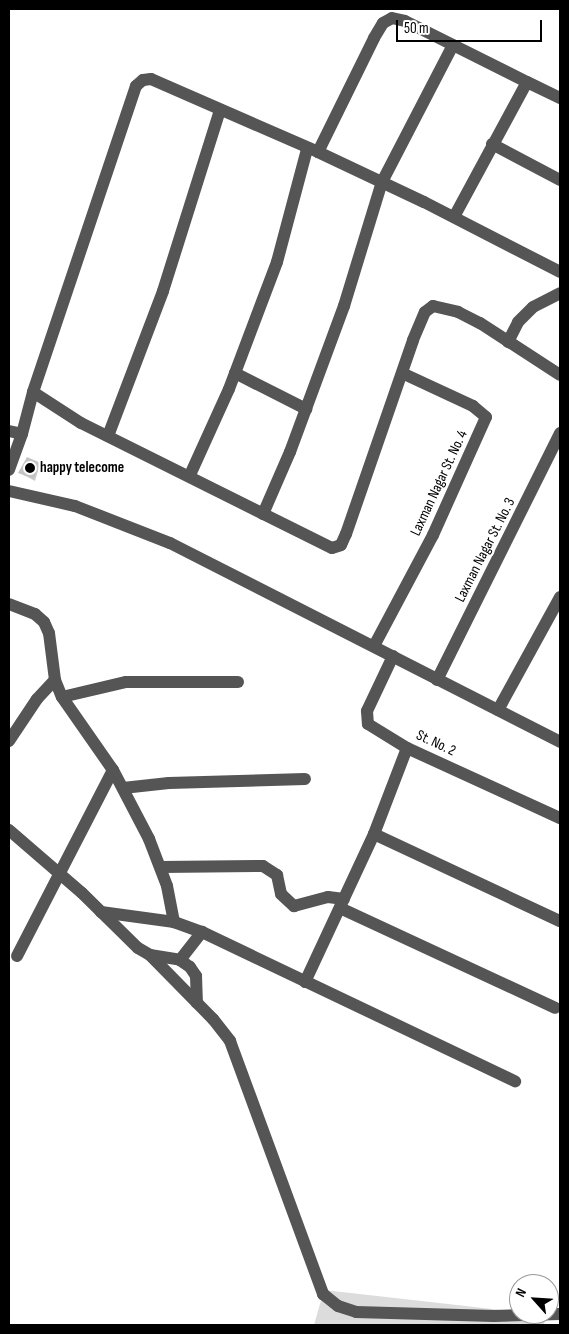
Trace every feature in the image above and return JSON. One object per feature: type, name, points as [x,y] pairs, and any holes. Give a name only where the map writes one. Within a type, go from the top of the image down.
[{"type":"street","points":[[190,475],[236,373],[277,262],[313,151],[383,23],[392,18],[404,20],[560,98]]},
{"type":"street","points":[[263,514],[306,409],[344,306],[382,182],[453,45]]},
{"type":"street","points":[[9,470],[22,434],[33,392],[136,86],[143,80],[152,79],[382,182],[560,272]]},
{"type":"street","points":[[454,217],[527,82]]},
{"type":"street","points":[[108,436],[163,292],[220,110]]},
{"type":"street","points":[[492,144],[560,180]]},
{"type":"street","points":[[508,342],[518,322],[533,307],[560,293]]},
{"type":"street","points":[[33,392],[108,436],[190,475],[321,545],[332,548],[340,545],[360,499],[402,372],[425,312],[433,306],[458,312],[560,375]]},
{"type":"street","name":"Laxman Nagar St. No. 4","points":[[374,646],[433,536],[486,417],[474,406],[402,372]]},
{"type":"street","points":[[236,373],[306,409]]},
{"type":"street","points":[[9,431],[22,434]]},
{"type":"street","name":"Laxman Nagar St. No. 3","points":[[437,680],[560,433]]},
{"type":"street","points":[[9,491],[75,506],[170,543],[560,741]]},
{"type":"street","points":[[498,710],[560,597]]},
{"type":"street","points":[[9,604],[35,614],[44,622],[49,633],[55,680],[62,697],[113,770],[123,788],[161,868],[174,922]]},
{"type":"street","name":"St. No. 2","points":[[394,656],[366,717],[375,730],[407,748],[560,818]]},
{"type":"street","points":[[9,741],[37,699],[55,680]]},
{"type":"street","points":[[62,697],[126,682],[238,682]]},
{"type":"street","points":[[305,982],[374,834],[407,748]]},
{"type":"street","points":[[17,956],[57,873],[113,770]]},
{"type":"street","points":[[123,788],[169,783],[305,779]]},
{"type":"street","points":[[9,830],[101,912],[125,938],[150,955],[197,1003],[230,1041],[242,1067],[323,1294],[338,1306],[356,1312],[494,1316],[560,1314]]},
{"type":"street","points":[[374,834],[560,921]]},
{"type":"street","points":[[161,868],[263,866],[277,875],[281,894],[294,906],[328,897],[555,1008]]},
{"type":"street","points":[[101,912],[174,922],[202,932],[515,1082]]},
{"type":"street","points":[[180,960],[202,932]]},
{"type":"street","points":[[150,955],[180,960],[196,976],[197,1003]]},
{"type":"shaded area","points":[[324,1290],[509,1311],[509,1324],[544,1324],[544,1325],[314,1325]]},
{"type":"building","name":"happy telecome","points":[[27,457],[41,463],[34,479],[18,473]]},
{"type":"place","name":"happy telecome","points":[[30,468]]}]
